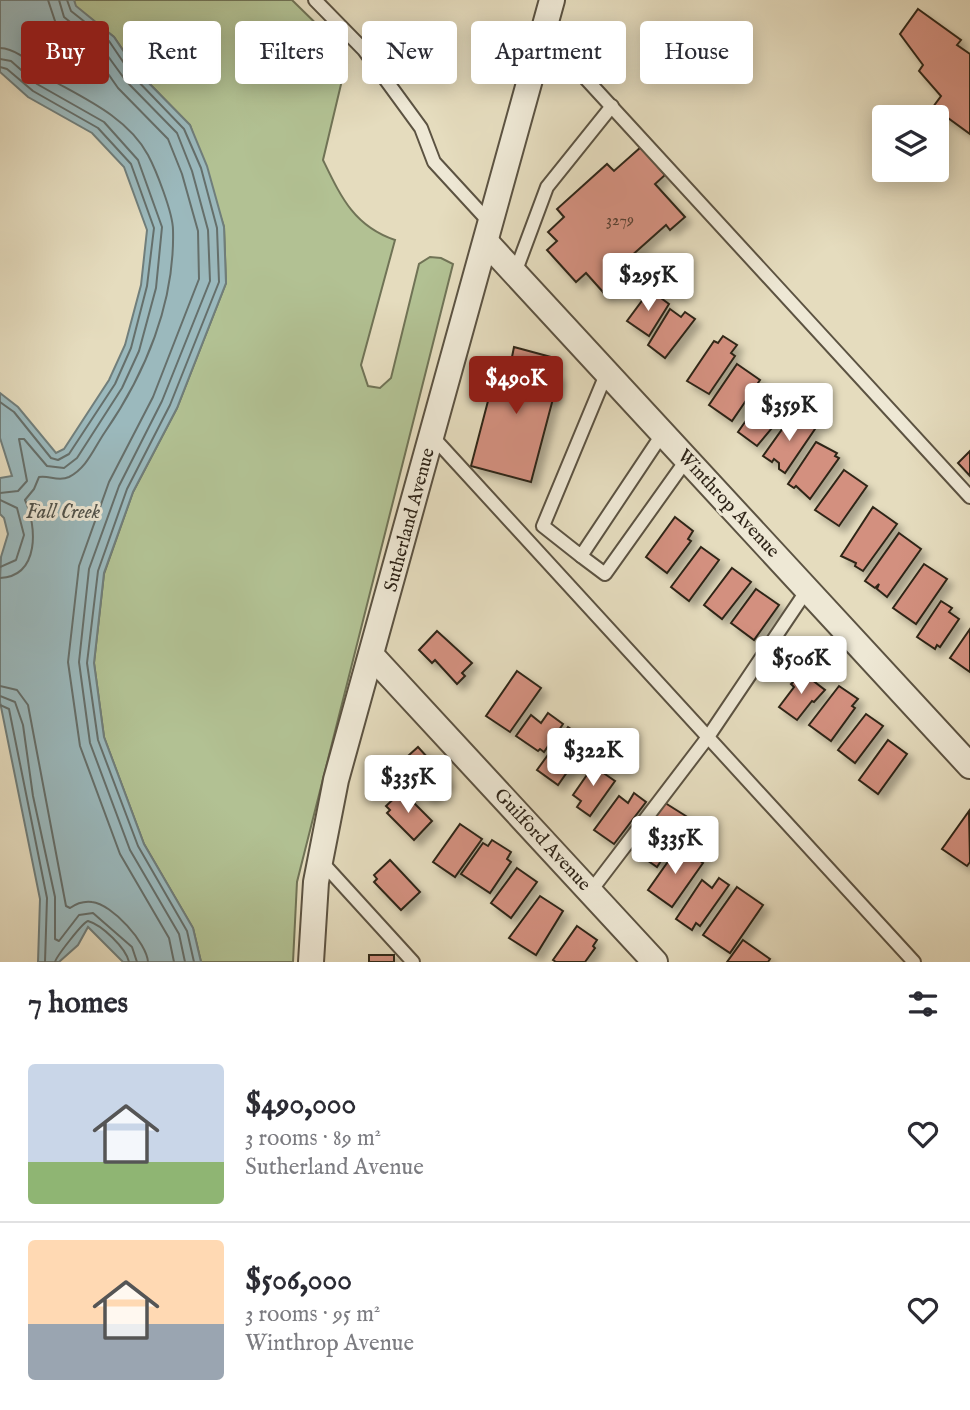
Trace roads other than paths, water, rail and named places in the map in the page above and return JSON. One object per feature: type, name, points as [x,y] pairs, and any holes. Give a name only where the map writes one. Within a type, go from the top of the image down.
[{"type":"street","name":"Sutherland Avenue","points":[[546,21],[552,0]]},
{"type":"street","name":"Sutherland Avenue","points":[[311,962],[320,860],[336,780],[373,657],[529,84]]},
{"type":"street","name":"Winthrop Avenue","points":[[489,233],[515,273],[970,766]]},
{"type":"street","name":"Guilford Avenue","points":[[373,657],[655,962]]},
{"type":"lane","points":[[316,0],[365,50],[421,128],[434,162],[489,233]]},
{"type":"lane","points":[[591,84],[970,498]]},
{"type":"lane","points":[[515,273],[547,187],[612,106]]},
{"type":"lane","points":[[607,372],[542,526],[605,574],[687,459]]},
{"type":"lane","points":[[581,556],[663,433]]},
{"type":"lane","points":[[432,436],[914,962]]},
{"type":"lane","points":[[590,892],[708,737],[807,590]]},
{"type":"lane","points":[[320,860],[413,962]]},
{"type":"water","name":"Fall Creek","points":[[0,0],[74,0],[76,6],[94,21],[21,21],[21,84],[109,84],[109,33],[123,50],[123,84],[150,84],[190,125],[207,166],[224,227],[226,283],[177,408],[133,492],[104,573],[94,663],[104,737],[144,844],[193,928],[201,962],[123,962],[88,927],[78,945],[59,962],[38,962],[40,899],[0,702],[1,557],[8,534],[4,518],[0,514],[0,478],[12,476],[0,438],[0,393],[18,407],[56,453],[64,449],[109,380],[125,345],[141,285],[147,230],[124,167],[92,133],[28,97],[0,72]]}]
